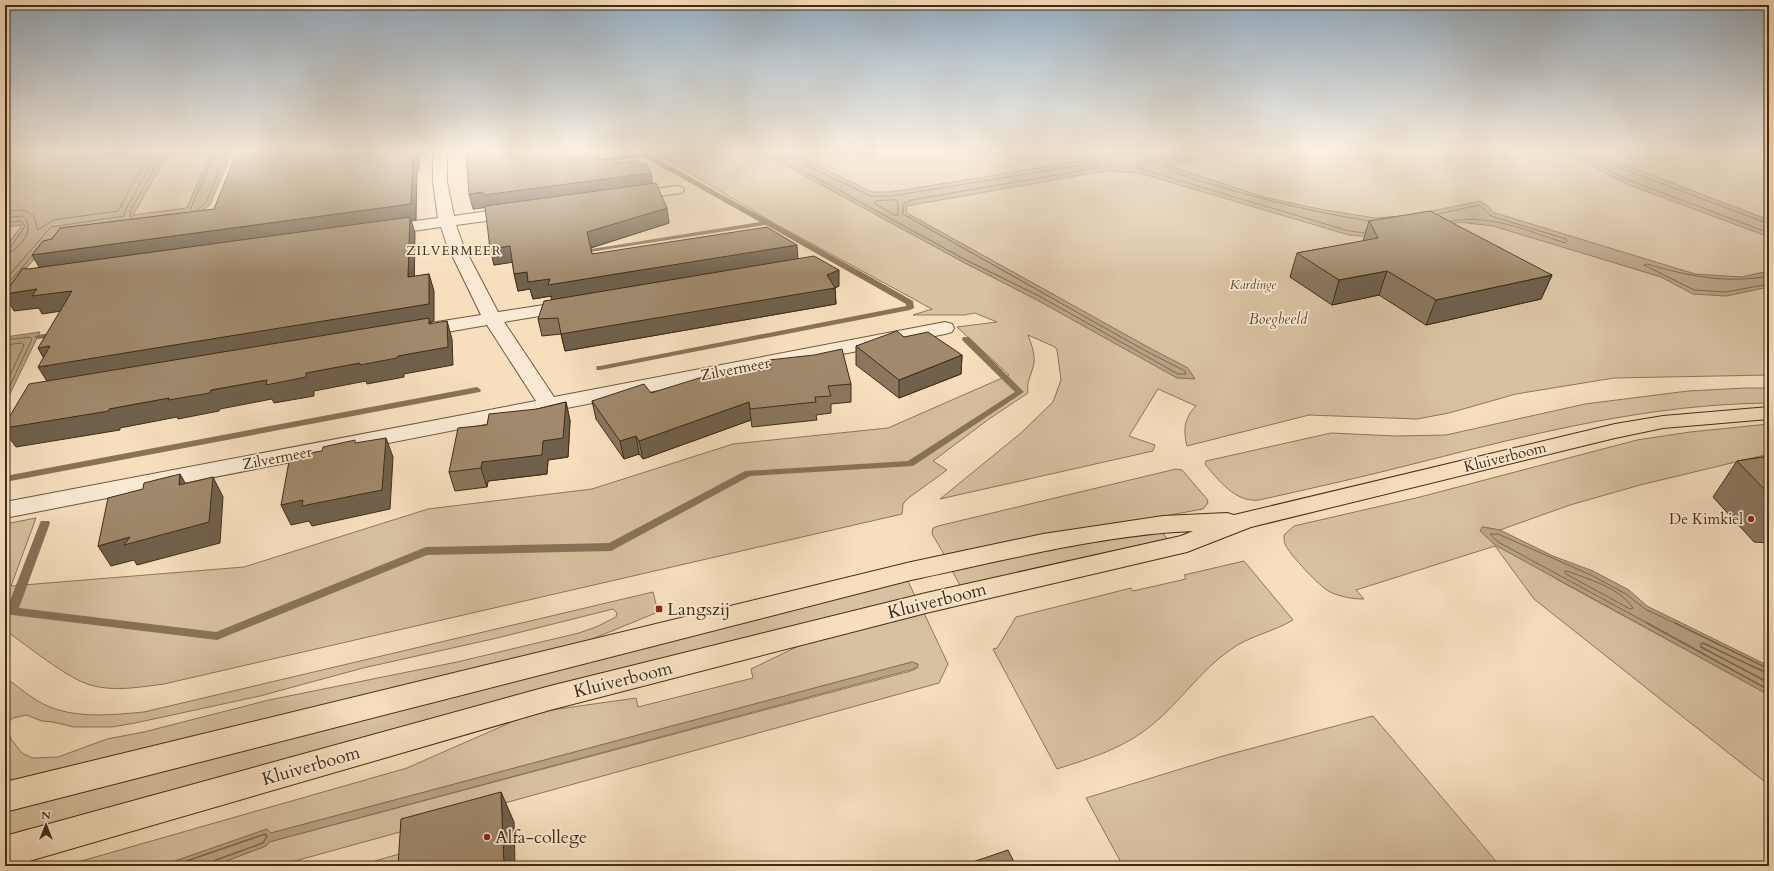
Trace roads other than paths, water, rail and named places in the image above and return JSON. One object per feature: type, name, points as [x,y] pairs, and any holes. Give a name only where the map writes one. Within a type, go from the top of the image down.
[{"type":"main road","name":"Kluiverboom","points":[[5,852],[550,698],[926,603],[1187,543],[1244,520],[1615,431],[1663,422],[1769,413]]},
{"type":"main road","name":"Kluiverboom","points":[[5,797],[911,571],[1043,543],[1163,524],[1244,520]]},
{"type":"street","points":[[442,193],[447,222],[455,246],[492,319],[549,405]]},
{"type":"street","points":[[613,198],[656,193]]},
{"type":"street","points":[[368,233],[526,211]]},
{"type":"street","points":[[398,334],[586,303]]},
{"type":"street","name":"Zilvermeer","points":[[5,510],[945,328]]},
{"type":"water","points":[[5,193],[146,193],[133,215],[187,208],[194,193],[215,193],[210,205],[199,214],[55,235],[5,293],[5,248],[22,225],[5,227]]},
{"type":"water","points":[[836,193],[982,193],[906,206],[907,213],[1188,368],[1195,379],[1177,378],[1037,300],[963,262]]},
{"type":"water","points":[[1206,193],[1251,193],[1319,209],[1375,218],[1413,215],[1480,201],[1489,207],[1492,212],[1695,274],[1742,277],[1769,271],[1769,287],[1726,296],[1693,294],[1661,277],[1493,226],[1459,222],[1440,228],[1380,238],[1349,235]]},
{"type":"water","points":[[1650,193],[1697,193],[1769,220],[1769,237]]},
{"type":"water","points":[[40,332],[5,404],[5,337]]},
{"type":"water","points":[[1482,527],[1500,530],[1553,556],[1593,571],[1629,590],[1647,606],[1769,666],[1769,695],[1495,545],[1480,531]]},
{"type":"water","points":[[912,662],[918,664],[917,668],[269,842],[266,846],[213,866],[161,866],[267,829],[271,833]]},
{"type":"waterway","points":[[600,368],[910,308],[910,303],[713,193]]},
{"type":"waterway","points":[[579,253],[765,223]]},
{"type":"waterway","points":[[38,337],[57,334]]},
{"type":"waterway","points":[[45,523],[12,611],[217,636],[426,551],[611,547],[748,473],[910,464],[1020,392],[966,339]]},
{"type":"waterway","points":[[5,479],[477,390]]},
{"type":"place","name":"De Kimkiel","points":[[1751,519]]},
{"type":"place","name":"Langszij","points":[[659,609]]},
{"type":"place","name":"Alfa-college","points":[[487,837]]},
{"type":"district","name":"ZILVERMEER","points":[[454,251]]},
{"type":"park label","name":"Kardinge","points":[[1253,285]]},
{"type":"park label","name":"Boegbeeld","points":[[1278,319]]}]
